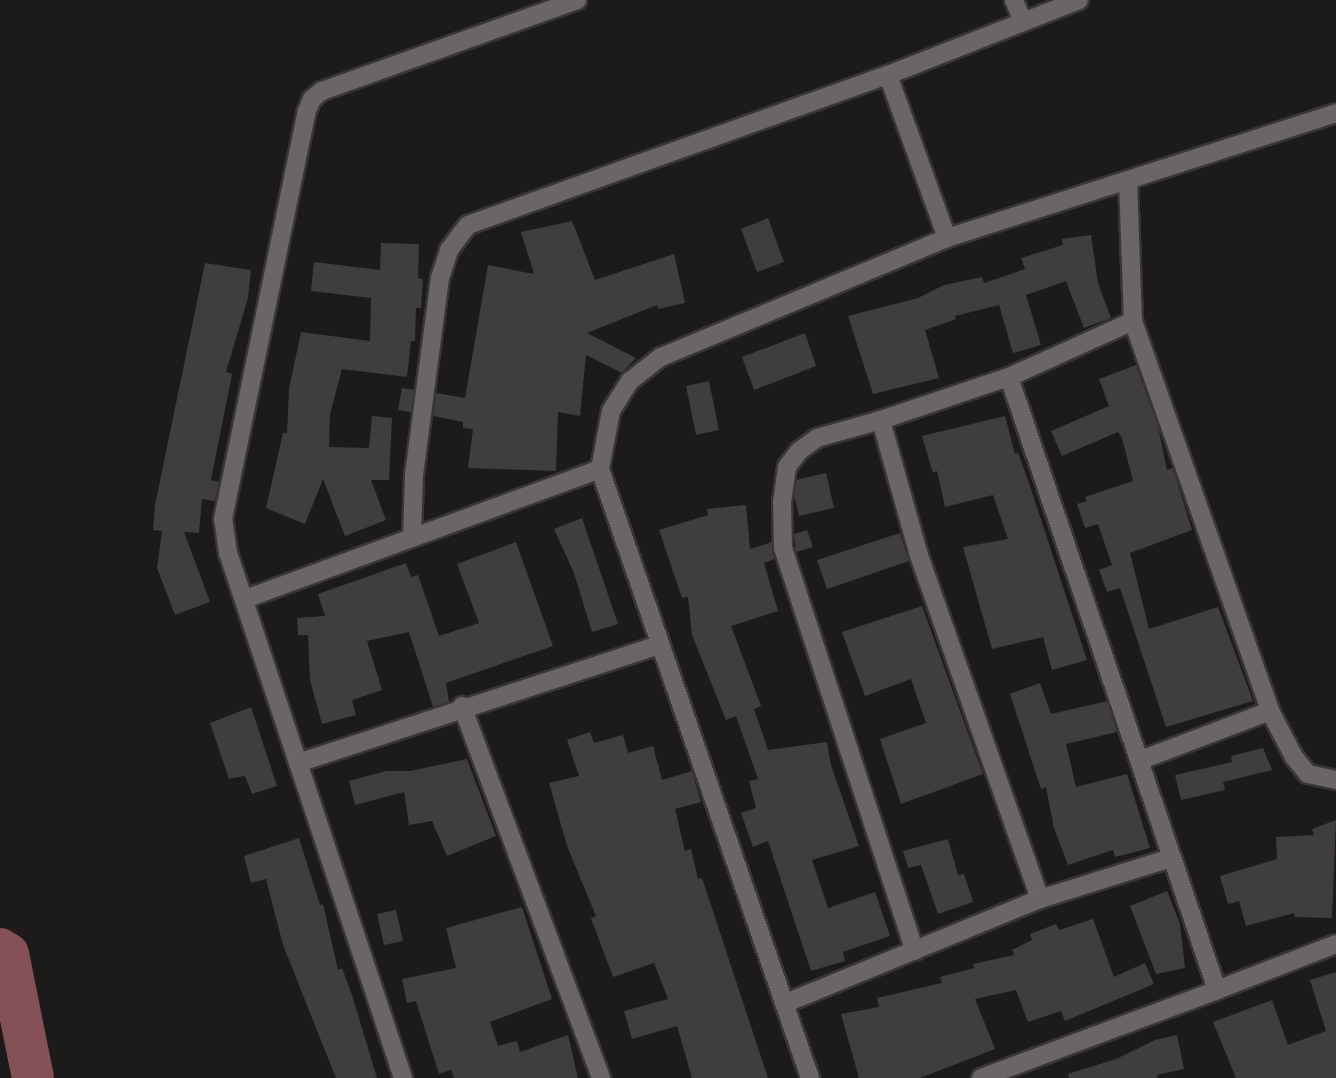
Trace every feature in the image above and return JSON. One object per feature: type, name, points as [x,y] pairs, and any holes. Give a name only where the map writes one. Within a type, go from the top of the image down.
[{"type":"street","points":[[403,1078],[228,553],[223,519],[306,113],[312,99],[322,91],[577,0]]},
{"type":"street","points":[[1014,0],[1022,20]]},
{"type":"street","points":[[412,538],[414,476],[440,278],[449,250],[468,225],[888,75],[1022,20],[1079,0]]},
{"type":"street","points":[[888,75],[947,238]]},
{"type":"street","points":[[810,1078],[600,469],[611,411],[630,381],[661,357],[947,238],[1336,113]]},
{"type":"street","points":[[1128,180],[1133,321],[1270,711],[1294,757],[1308,774],[1336,780]]},
{"type":"street","points":[[915,951],[783,548],[782,501],[787,467],[799,451],[817,438],[881,420],[1009,377],[1133,321]]},
{"type":"street","points":[[1009,377],[1141,760],[1171,858],[1217,990]]},
{"type":"street","points":[[881,420],[918,552],[1040,899]]},
{"type":"street","points":[[245,599],[600,469]]},
{"type":"street","points":[[298,763],[462,706],[660,645]]},
{"type":"street","points":[[462,706],[601,1078]]},
{"type":"street","points":[[1141,760],[1270,711]]},
{"type":"street","points":[[786,1003],[1040,899],[1171,858]]},
{"type":"street","points":[[981,1078],[1336,944]]},
{"type":"building","points":[[768,218],[784,262],[757,272],[741,229]]},
{"type":"building","points":[[572,221],[595,280],[674,254],[685,303],[658,309],[657,305],[587,333],[636,358],[622,373],[586,355],[580,416],[558,412],[556,471],[468,468],[473,429],[463,428],[463,422],[433,416],[436,393],[465,398],[488,265],[534,274],[521,232]]},
{"type":"building","points":[[1091,235],[1098,283],[1111,318],[1084,328],[1066,281],[1026,295],[1041,345],[1013,353],[999,305],[955,316],[956,319],[925,330],[939,378],[873,394],[848,316],[918,298],[944,285],[982,277],[984,283],[1025,269],[1021,258],[1063,245],[1062,239]]},
{"type":"building","points":[[381,243],[419,244],[418,278],[423,279],[421,308],[416,308],[415,341],[411,341],[407,377],[342,369],[330,414],[329,447],[369,448],[372,416],[392,418],[389,480],[371,480],[386,520],[345,536],[323,479],[305,524],[266,508],[283,433],[287,433],[289,389],[301,332],[370,341],[371,298],[311,291],[314,262],[380,270]]},
{"type":"building","points":[[205,263],[251,270],[248,298],[226,372],[232,374],[211,480],[219,482],[215,501],[202,499],[199,533],[184,532],[210,602],[175,615],[157,568],[162,531],[153,530],[155,505]]},
{"type":"building","points":[[805,333],[816,366],[754,390],[742,357]]},
{"type":"building","points":[[1136,365],[1158,426],[1167,470],[1173,468],[1192,530],[1130,553],[1149,629],[1218,607],[1253,701],[1166,727],[1120,588],[1107,592],[1099,570],[1112,565],[1098,524],[1085,528],[1077,504],[1087,501],[1085,497],[1133,481],[1122,438],[1118,432],[1062,456],[1051,431],[1109,406],[1099,379]]},
{"type":"building","points":[[709,381],[719,430],[696,435],[686,386]]},
{"type":"building","points":[[402,388],[414,390],[411,412],[398,410]]},
{"type":"building","points":[[1005,416],[1015,454],[1018,453],[1028,480],[1087,660],[1052,670],[1043,637],[992,649],[963,547],[1008,539],[993,495],[945,507],[937,471],[933,473],[922,436]]},
{"type":"building","points":[[826,473],[834,508],[799,516],[794,495],[796,480]]},
{"type":"building","points":[[746,505],[750,549],[772,542],[775,559],[764,563],[778,611],[731,626],[761,706],[754,709],[768,750],[827,742],[831,765],[859,846],[812,860],[828,908],[875,892],[890,936],[843,952],[845,961],[811,971],[768,841],[753,847],[741,813],[756,808],[749,781],[758,779],[736,716],[726,720],[692,635],[688,597],[682,598],[659,530],[708,515],[707,509]]},
{"type":"building","points":[[582,518],[618,624],[592,632],[574,573],[554,529]]},
{"type":"building","points":[[807,530],[813,547],[796,552],[794,534]]},
{"type":"building","points":[[900,533],[909,561],[827,589],[817,560]]},
{"type":"building","points":[[516,542],[553,646],[446,683],[449,702],[433,707],[409,632],[367,641],[382,690],[352,700],[356,715],[322,724],[310,680],[308,635],[298,635],[297,618],[325,616],[318,594],[406,563],[411,577],[418,575],[439,636],[479,623],[457,564]]},
{"type":"building","points":[[922,606],[983,774],[901,804],[880,739],[926,723],[911,679],[865,696],[842,632]]},
{"type":"building","points":[[1040,683],[1051,714],[1107,701],[1117,732],[1066,744],[1076,787],[1127,774],[1150,848],[1115,857],[1113,850],[1068,865],[1054,828],[1046,787],[1041,789],[1010,694]]},
{"type":"building","points":[[251,707],[277,786],[252,794],[245,776],[229,779],[210,723]]},
{"type":"building","points":[[590,732],[594,743],[623,735],[628,753],[653,746],[662,780],[692,771],[701,802],[675,809],[685,851],[691,849],[698,879],[702,878],[768,1078],[692,1078],[677,1026],[632,1039],[624,1011],[668,999],[654,963],[613,977],[591,918],[596,916],[567,846],[549,783],[579,776],[567,740]]},
{"type":"building","points":[[1263,748],[1272,770],[1223,782],[1225,790],[1181,800],[1175,775],[1232,762],[1231,756]]},
{"type":"building","points":[[467,759],[496,836],[447,856],[432,821],[409,825],[404,792],[355,805],[349,781],[386,771],[410,771]]},
{"type":"building","points":[[1336,820],[1332,918],[1295,917],[1294,913],[1246,926],[1239,901],[1228,904],[1220,876],[1277,859],[1276,837],[1314,835],[1312,829]]},
{"type":"building","points":[[299,838],[320,905],[323,904],[338,970],[342,968],[352,995],[377,1078],[336,1078],[283,945],[266,879],[251,883],[244,856]]},
{"type":"building","points":[[948,839],[958,875],[964,874],[973,902],[938,914],[921,865],[908,868],[903,851]]},
{"type":"building","points":[[1167,891],[1180,924],[1185,968],[1156,974],[1130,906]]},
{"type":"building","points":[[522,907],[552,999],[490,1022],[498,1046],[517,1041],[520,1052],[568,1035],[578,1078],[454,1078],[451,1070],[439,1074],[416,1001],[407,1003],[402,979],[456,968],[446,928]]},
{"type":"building","points":[[396,910],[403,941],[384,945],[377,914]]},
{"type":"building","points":[[1093,919],[1114,977],[1145,963],[1154,984],[1065,1021],[1061,1011],[1028,1022],[1016,990],[975,999],[995,1049],[920,1078],[859,1078],[841,1014],[879,1007],[877,998],[942,983],[940,977],[974,968],[973,964],[1014,955],[1012,950],[1032,940],[1030,934],[1056,924],[1059,930]]},
{"type":"building","points":[[1336,972],[1336,1078],[1236,1078],[1213,1022],[1272,1000],[1288,1045],[1326,1031],[1310,980]]},
{"type":"building","points":[[1177,1035],[1184,1069],[1157,1075],[1158,1078],[1069,1078],[1068,1074],[1116,1059],[1155,1040]]},
{"type":"waterway","points":[[0,949],[8,954],[33,1078]]}]
